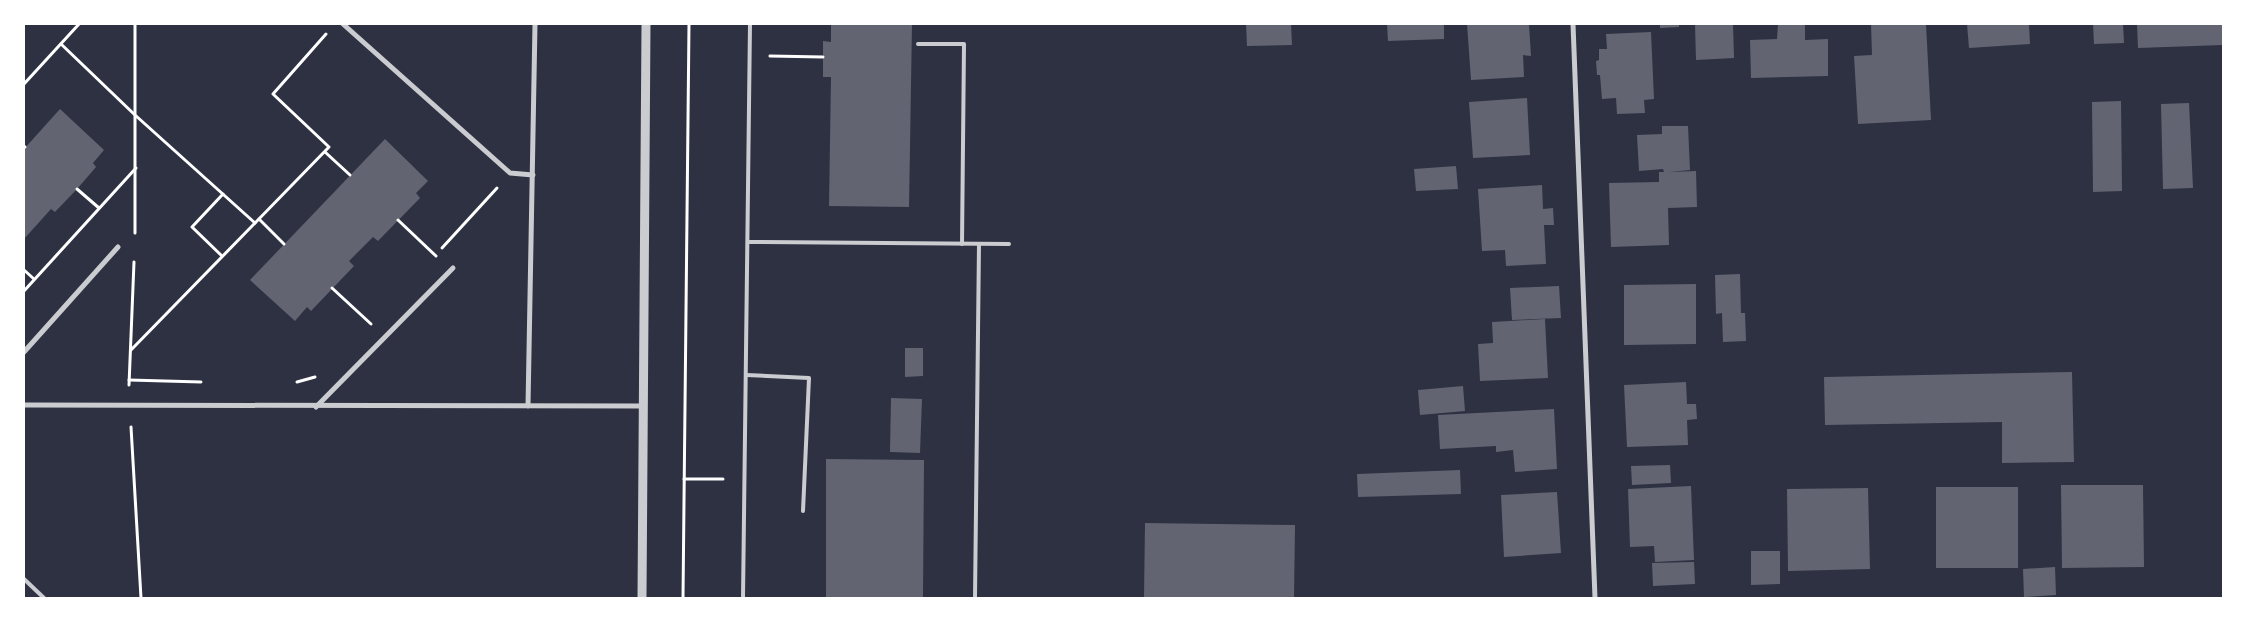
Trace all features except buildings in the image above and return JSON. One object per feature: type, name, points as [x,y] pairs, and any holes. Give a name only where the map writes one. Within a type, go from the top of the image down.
[{"type":"street","points":[[343,24],[510,173],[533,175]]},
{"type":"street","points":[[528,406],[535,24]]},
{"type":"street","points":[[642,598],[646,24]]},
{"type":"street","points":[[1573,24],[1595,598]]},
{"type":"street","points":[[24,352],[118,247]]},
{"type":"street","points":[[316,407],[453,268]]},
{"type":"street","points":[[24,405],[129,404],[316,407],[642,406]]},
{"type":"lane","points":[[743,598],[750,24]]},
{"type":"lane","points":[[918,44],[964,44],[962,244]]},
{"type":"lane","points":[[748,242],[1009,244]]},
{"type":"lane","points":[[975,598],[978,244]]},
{"type":"lane","points":[[746,375],[809,378],[803,511]]},
{"type":"lane","points":[[24,579],[44,598]]},
{"type":"path","points":[[24,84],[79,24]]},
{"type":"path","points":[[135,24],[135,238]]},
{"type":"path","points":[[683,598],[689,24]]},
{"type":"path","points":[[130,351],[329,147],[274,94],[329,30]]},
{"type":"path","points":[[61,44],[135,115],[255,223]]},
{"type":"path","points":[[750,56],[823,57]]},
{"type":"path","points":[[324,152],[350,175]]},
{"type":"path","points":[[24,291],[136,168]]},
{"type":"path","points":[[429,262],[510,173]]},
{"type":"path","points":[[77,189],[99,208]]},
{"type":"path","points":[[222,256],[192,228],[223,194]]},
{"type":"path","points":[[259,219],[284,244]]},
{"type":"path","points":[[398,220],[436,256],[453,268]]},
{"type":"path","points":[[134,256],[129,404],[141,598]]},
{"type":"path","points":[[24,270],[34,279]]},
{"type":"path","points":[[332,288],[371,324]]},
{"type":"path","points":[[364,331],[378,317]]},
{"type":"path","points":[[293,384],[316,376]]},
{"type":"path","points":[[129,380],[206,382]]},
{"type":"path","points":[[684,479],[745,479]]}]
